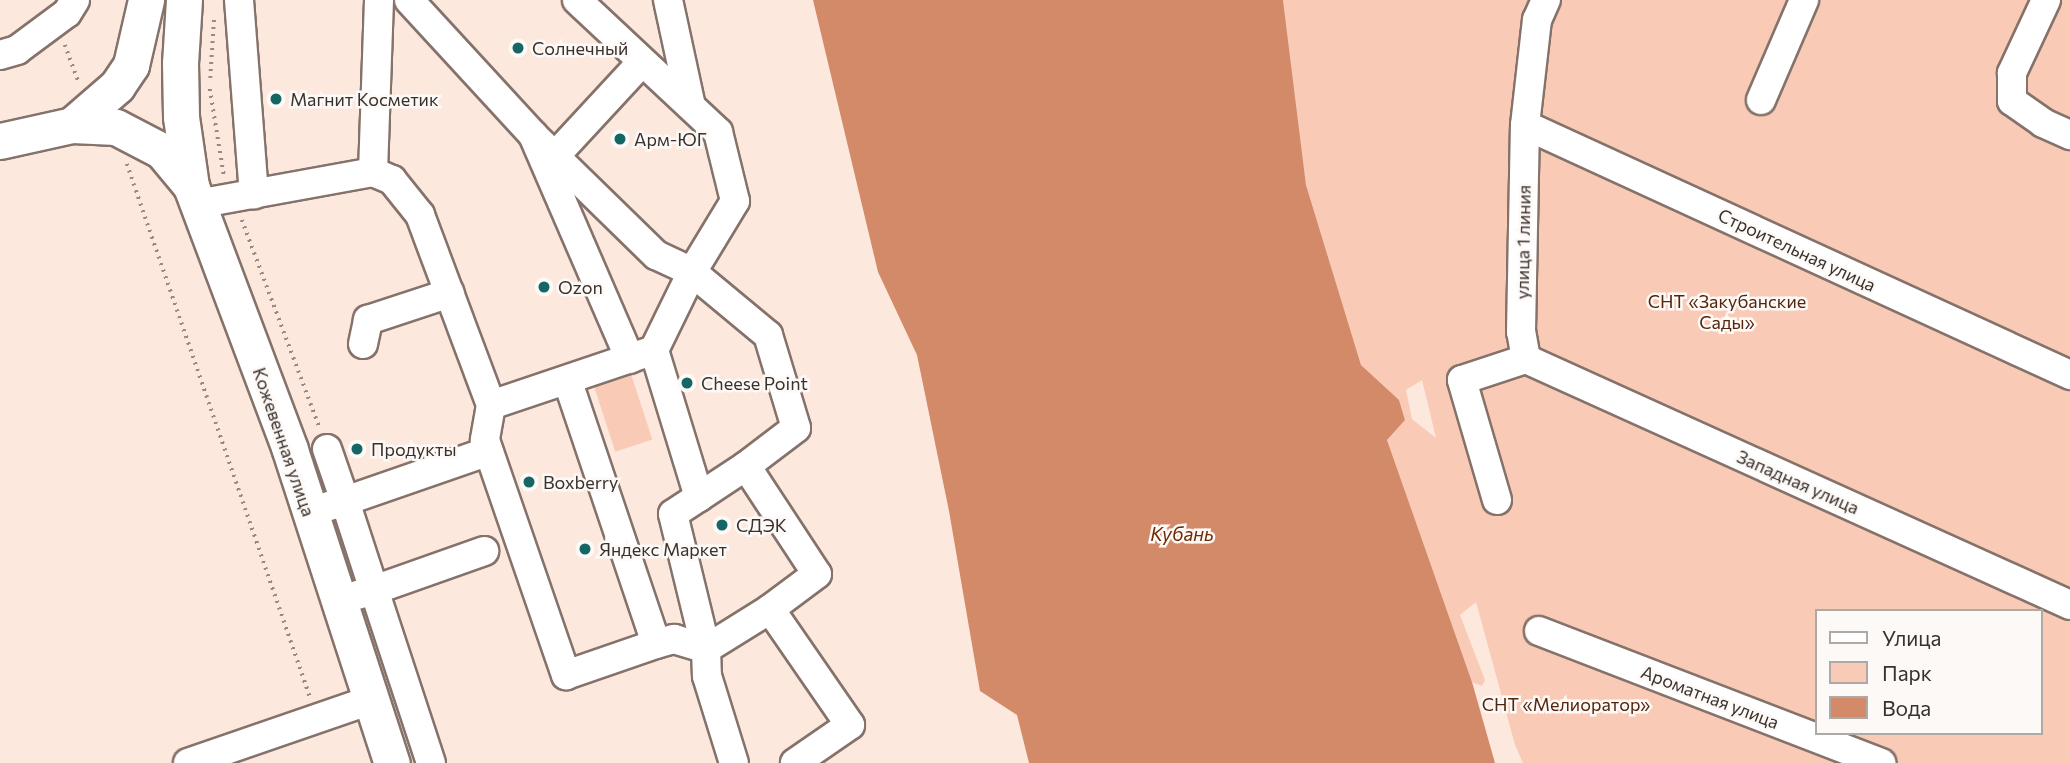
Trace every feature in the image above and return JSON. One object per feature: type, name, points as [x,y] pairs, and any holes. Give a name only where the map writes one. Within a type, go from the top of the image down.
[{"type":"main road","points":[[72,125],[117,86],[131,65],[146,0]]},
{"type":"main road","points":[[194,195],[181,117],[180,63],[213,2]]},
{"type":"main road","points":[[0,141],[72,125],[116,127],[162,150],[194,195]]},
{"type":"main road","name":"Кожевенная улица","points":[[194,195],[290,450],[392,763]]},
{"type":"street","points":[[0,55],[16,50],[68,13],[75,0]]},
{"type":"street","points":[[373,172],[379,0]]},
{"type":"street","points":[[408,0],[533,135],[656,255],[692,272],[768,335],[796,428],[746,467],[673,514],[706,649],[706,676],[734,763]]},
{"type":"street","points":[[491,405],[568,382],[642,355],[735,201],[718,132],[641,63],[577,0]]},
{"type":"street","points":[[668,0],[691,106]]},
{"type":"street","name":"улица 1 линия","points":[[1526,359],[1521,332],[1525,125],[1537,20],[1546,0]]},
{"type":"street","points":[[1761,100],[1804,0]]},
{"type":"street","points":[[2046,0],[2012,74],[2012,101],[2043,123],[2070,135]]},
{"type":"street","points":[[213,2],[244,196]]},
{"type":"street","points":[[555,156],[641,63]]},
{"type":"street","name":"Строительная улица","points":[[1525,125],[2070,375]]},
{"type":"street","points":[[533,135],[642,355],[699,497]]},
{"type":"street","points":[[194,195],[244,196],[373,172],[392,180],[420,215],[491,405],[485,440],[566,675],[674,639],[706,649],[770,609],[817,574],[746,467]]},
{"type":"street","points":[[363,344],[368,320],[450,293]]},
{"type":"street","points":[[1497,500],[1462,380],[1526,359]]},
{"type":"street","name":"Западная улица","points":[[1526,359],[2070,605]]},
{"type":"street","points":[[568,382],[656,644]]},
{"type":"street","points":[[327,449],[431,763]]},
{"type":"street","points":[[310,513],[489,451]]},
{"type":"street","points":[[339,602],[484,551]]},
{"type":"street","points":[[770,609],[850,725],[795,763]]},
{"type":"street","name":"Ароматная улица","points":[[1539,631],[1881,763]]},
{"type":"street","points":[[188,763],[371,700]]},
{"type":"path","points":[[213,2],[210,86],[226,186],[244,196],[327,449]]},
{"type":"path","points":[[61,36],[80,85]]},
{"type":"path","points":[[123,152],[317,719]]},
{"type":"green space","name":"СНТ «Закубанские Сады»","points":[[1283,0],[2070,0],[2070,763],[1523,763],[1515,745],[1476,602],[1460,615],[1485,680],[1482,686],[1472,682],[1387,440],[1405,420],[1399,400],[1361,365],[1306,185]],"holes":[[[1422,380],[1436,438],[1412,419],[1406,390]]]},
{"type":"green space","points":[[631,374],[652,440],[615,452],[594,386]]},
{"type":"water","name":"Кубань","points":[[813,0],[1283,0],[1306,185],[1361,365],[1399,400],[1405,420],[1387,440],[1472,682],[1495,763],[1029,763],[1017,715],[980,691],[949,511],[917,355],[878,272]]},
{"type":"place","name":"Солнечный","points":[[518,48]]},
{"type":"place","name":"Магнит Косметик","points":[[276,99]]},
{"type":"place","name":"Арм-ЮГ","points":[[620,139]]},
{"type":"place","name":"Ozon","points":[[544,287]]},
{"type":"place","name":"Cheese Point","points":[[687,383]]},
{"type":"place","name":"Продукты","points":[[357,449]]},
{"type":"place","name":"Boxberry","points":[[529,482]]},
{"type":"place","name":"СДЭК","points":[[722,525]]},
{"type":"place","name":"Яндекс Маркет","points":[[585,549]]},
{"type":"park label","name":"СНТ «Мелиоратор»","points":[[1566,704]]}]
